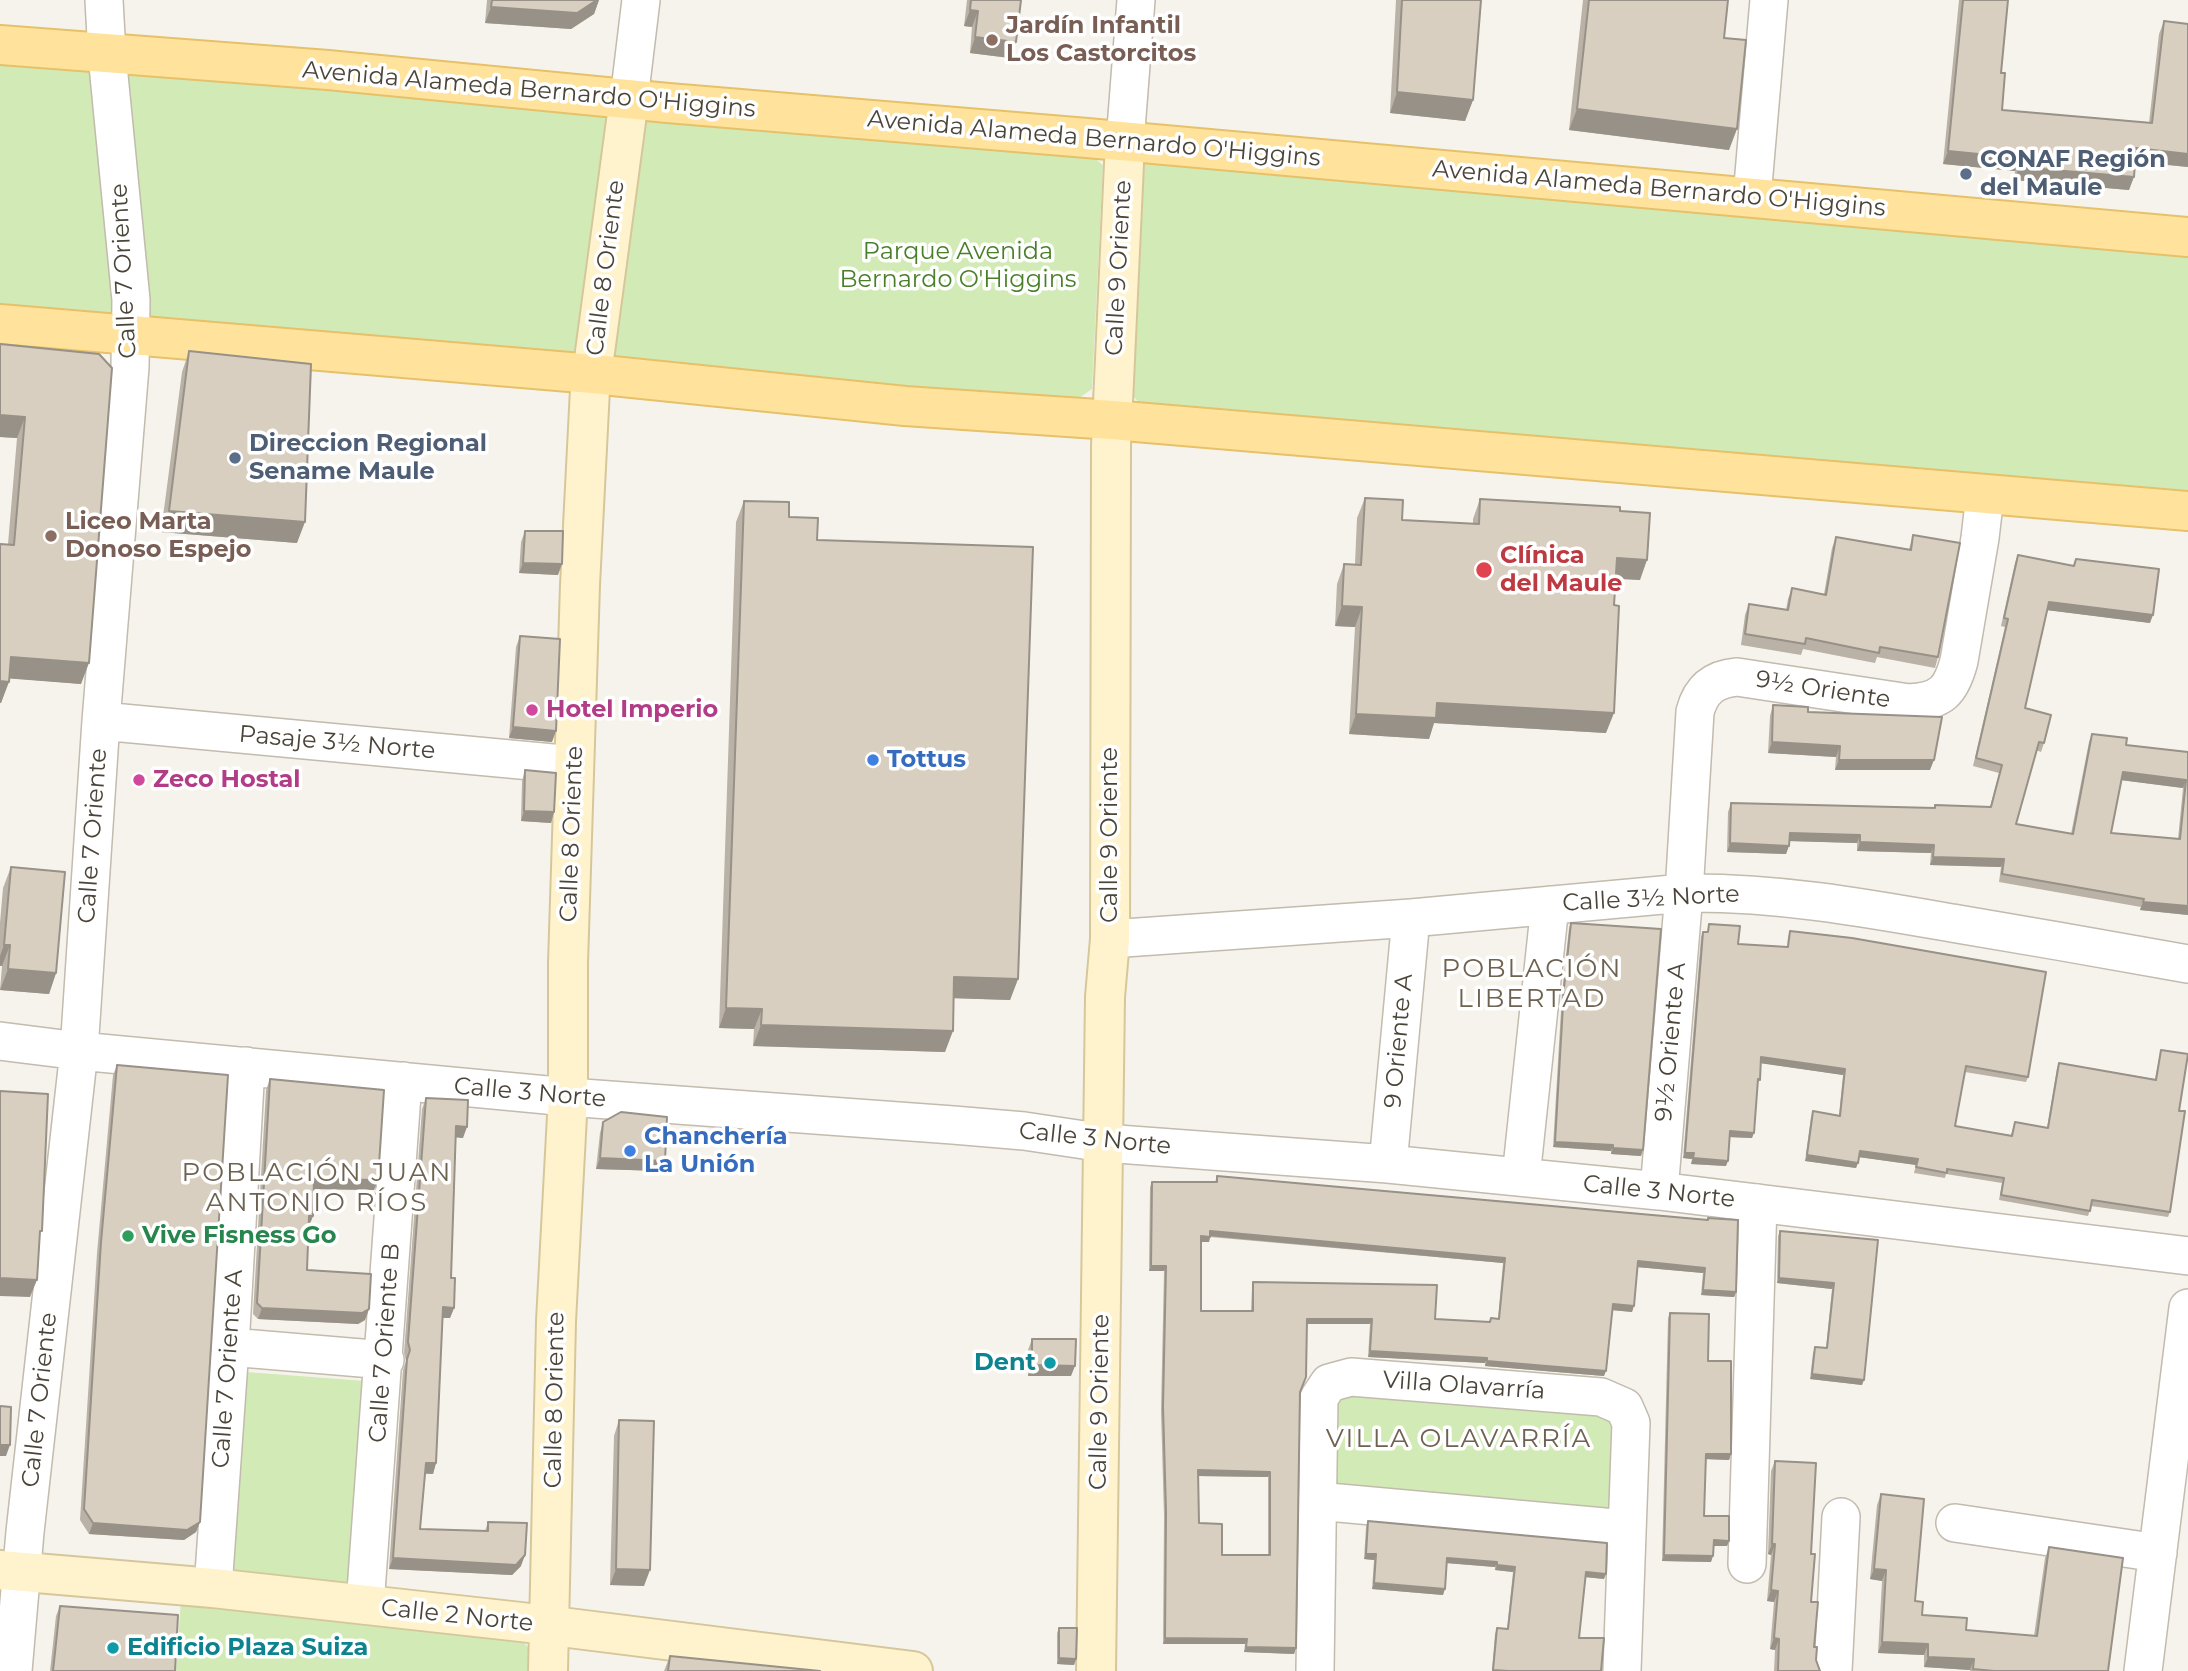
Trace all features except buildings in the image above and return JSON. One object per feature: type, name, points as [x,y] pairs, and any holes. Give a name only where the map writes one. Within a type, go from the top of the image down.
[{"type":"main road","name":"Avenida Alameda Bernardo O'Higgins","points":[[0,45],[327,70],[2188,237]]},
{"type":"main road","points":[[0,324],[593,374],[905,406],[1112,420],[2188,511]]},
{"type":"street","name":"Calle 7 Oriente","points":[[13,1671],[11,1571],[79,1051],[100,721],[131,334],[131,300],[104,0]]},
{"type":"street","name":"Calle 8 Oriente","points":[[548,1671],[556,1321],[568,1097],[568,963],[580,585],[593,374],[641,0]]},
{"type":"street","name":"Calle 9 Oriente","points":[[1096,1671],[1105,997],[1110,939],[1112,420],[1125,142],[1136,0]]},
{"type":"street","points":[[1752,197],[1769,0]]},
{"type":"street","name":"9½ Oriente","points":[[1684,893],[1695,712],[1703,692],[1717,681],[1737,677],[1909,703],[1937,698],[1948,690],[1959,661],[1985,495]]},
{"type":"street","name":"Pasaje 3½ Norte","points":[[100,721],[574,765]]},
{"type":"street","name":"Calle 3½ Norte","points":[[1110,939],[1411,918],[1684,893],[1764,894],[1851,905],[2188,964]]},
{"type":"street","name":"9½ Oriente A","points":[[1659,1191],[1684,893]]},
{"type":"street","points":[[1521,1177],[1550,905]]},
{"type":"street","name":"9 Oriente A","points":[[1388,1164],[1411,918]]},
{"type":"street","name":"Calle 3 Norte","points":[[0,1041],[79,1051],[568,1097],[988,1128],[1104,1143],[1388,1164],[1521,1177],[1659,1191],[2188,1256]]},
{"type":"street","name":"Calle 7 Oriente A","points":[[213,1588],[246,1066]]},
{"type":"street","name":"Calle 7 Oriente B","points":[[365,1605],[403,1081]]},
{"type":"street","points":[[1747,1564],[1758,1203]]},
{"type":"street","points":[[2143,1671],[2188,1308]]},
{"type":"street","points":[[230,1347],[384,1360]]},
{"type":"street","name":"Villa Olavarría","points":[[1315,1671],[1319,1398],[1329,1382],[1351,1377],[1601,1397],[1624,1407],[1631,1423],[1622,1671]]},
{"type":"street","points":[[1317,1501],[1626,1529]]},
{"type":"street","points":[[1841,1669],[1842,1517]]},
{"type":"street","points":[[1955,1523],[2158,1553]]},
{"type":"street","name":"Calle 2 Norte","points":[[11,1571],[213,1588],[913,1671]]},
{"type":"green space","name":"Parque Avenida Bernardo O'Higgins","points":[[0,60],[1087,152],[1103,165],[1092,389],[1075,401],[0,306]]},
{"type":"green space","name":"Parque Avenida Bernardo O'Higgins","points":[[1151,157],[2188,251],[2188,495],[1145,409],[1130,393],[1139,170]]},
{"type":"green space","points":[[246,1372],[365,1381],[356,1584],[227,1570]]},
{"type":"green space","points":[[1333,1389],[1618,1409],[1612,1513],[1328,1487]]},
{"type":"green space","points":[[181,1600],[515,1634],[531,1650],[531,1671],[176,1671]]},
{"type":"place","name":"Jardín Infantil Los Castorcitos","points":[[992,40]]},
{"type":"place","name":"CONAF Región del Maule","points":[[1966,174]]},
{"type":"place","name":"Direccion Regional Sename Maule","points":[[235,458]]},
{"type":"place","name":"Liceo Marta Donoso Espejo","points":[[51,536]]},
{"type":"place","name":"Clínica del Maule","points":[[1484,570]]},
{"type":"place","name":"Hotel Imperio","points":[[532,710]]},
{"type":"place","name":"Tottus","points":[[873,760]]},
{"type":"place","name":"Zeco Hostal","points":[[139,780]]},
{"type":"place","name":"Chanchería La Unión","points":[[630,1151]]},
{"type":"place","name":"Vive Fisness Go","points":[[128,1236]]},
{"type":"place","name":"Dent","points":[[1050,1363]]},
{"type":"place","name":"Edificio Plaza Suiza","points":[[113,1648]]},
{"type":"district","name":"POBLACIÓN LIBERTAD","points":[[1532,984]]},
{"type":"district","name":"POBLACIÓN JUAN ANTONIO RÍOS","points":[[317,1188]]},
{"type":"district","name":"VILLA OLAVARRÍA","points":[[1459,1439]]}]
